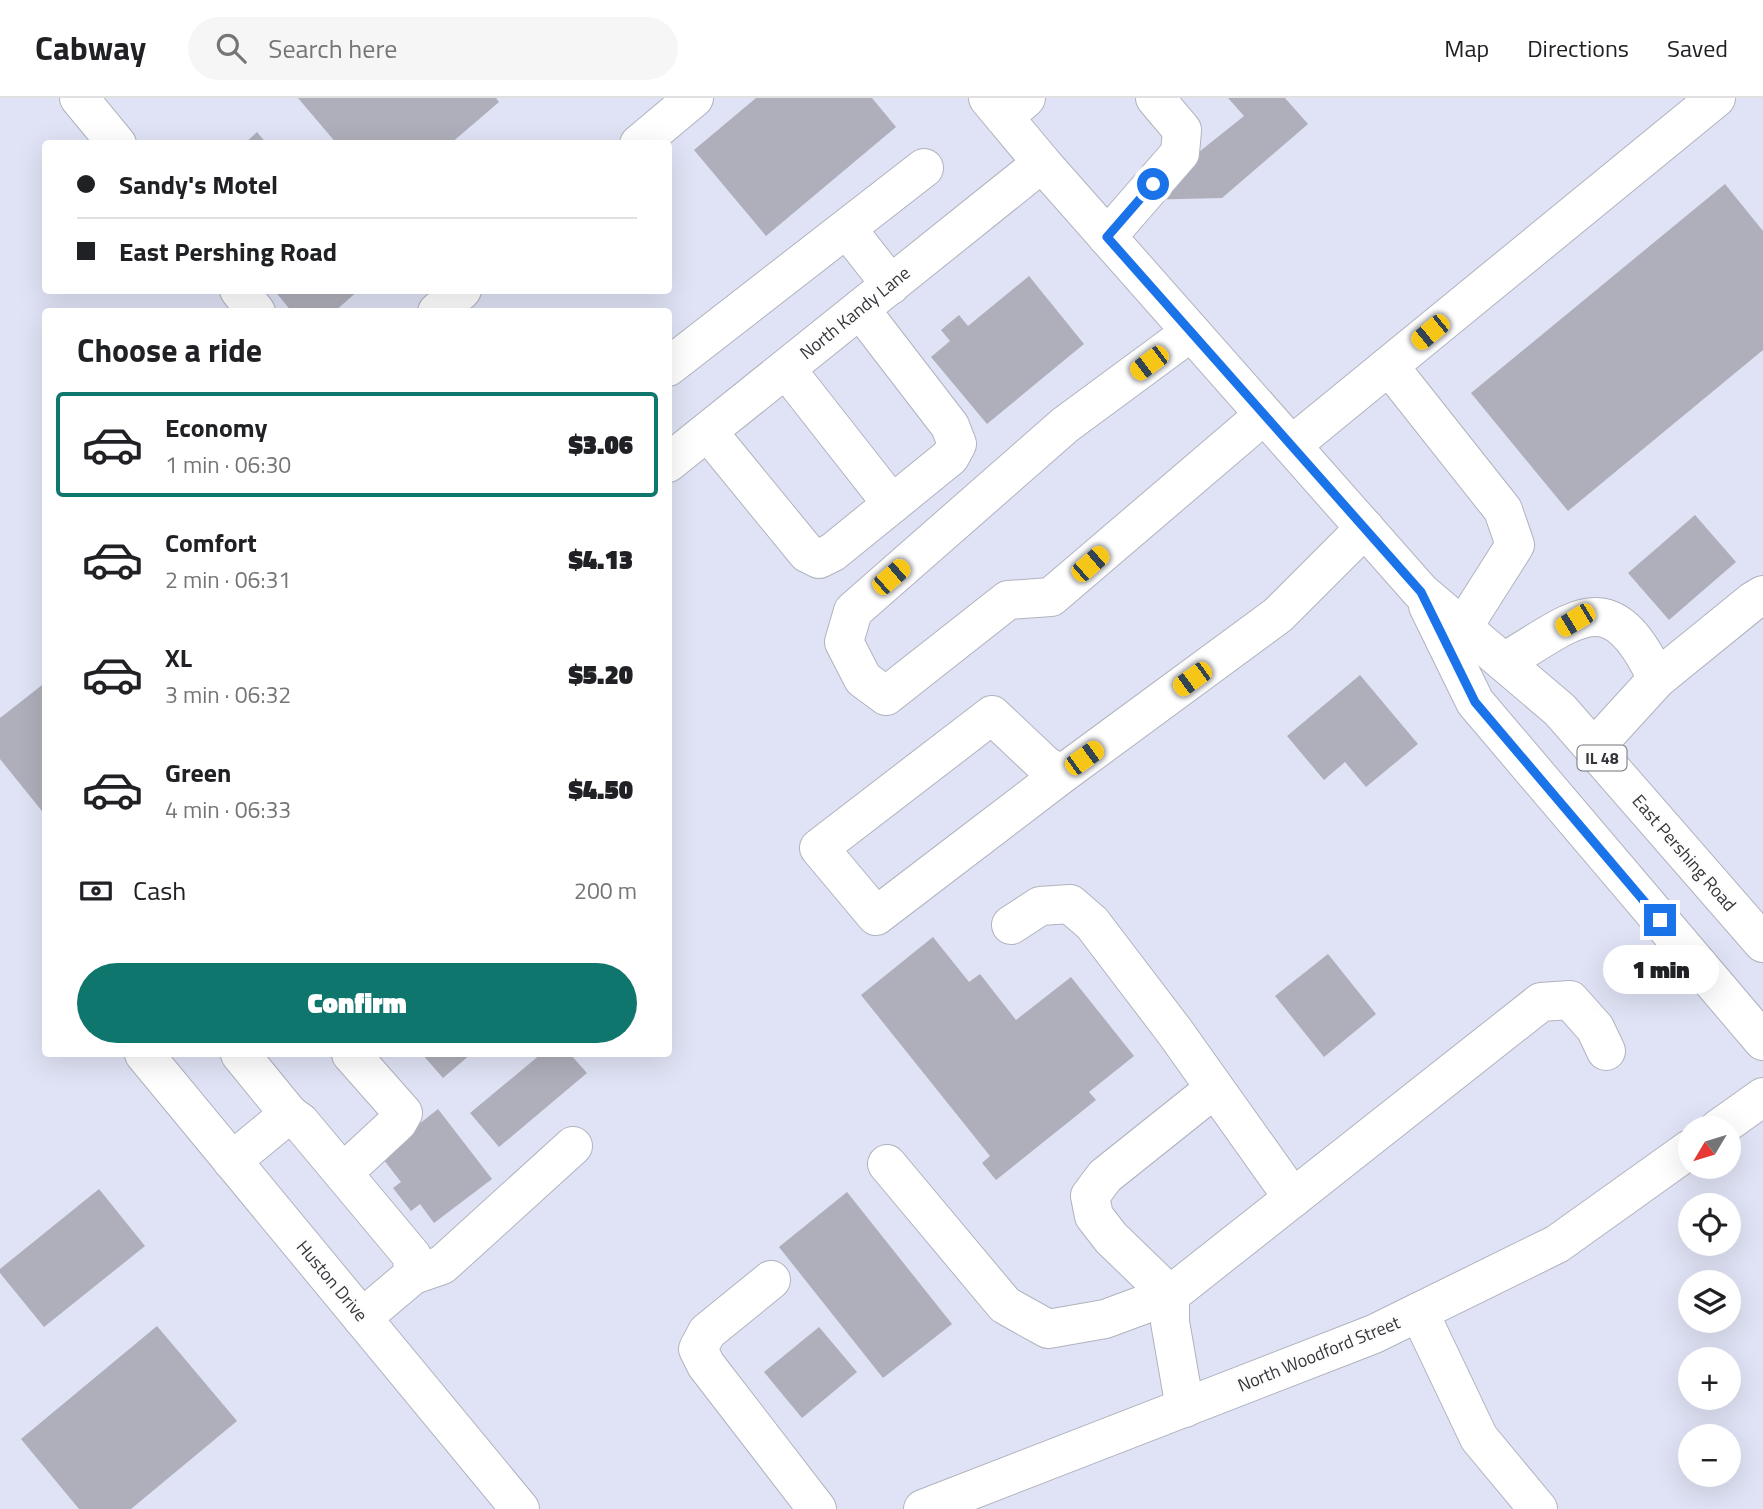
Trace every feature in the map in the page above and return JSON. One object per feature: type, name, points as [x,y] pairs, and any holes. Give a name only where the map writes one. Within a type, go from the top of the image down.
[{"type":"street","points":[[79,98],[114,140]]},
{"type":"street","points":[[644,140],[694,98]]},
{"type":"street","points":[[1107,237],[1180,153],[1182,130],[1155,98]]},
{"type":"street","points":[[1292,445],[1716,98]]},
{"type":"street","name":"East Pershing Road","points":[[1006,104],[1042,163],[1421,592],[1560,710],[1756,924]]},
{"type":"street","name":"North Kandy Lane","points":[[672,460],[1042,163]]},
{"type":"street","points":[[672,364],[924,168]]},
{"type":"street","points":[[847,229],[891,285]]},
{"type":"street","points":[[242,294],[253,308]]},
{"type":"street","points":[[442,308],[457,294]]},
{"type":"street","points":[[708,432],[807,553],[820,559],[833,552],[892,505],[950,457],[957,444],[950,426],[860,309]]},
{"type":"street","points":[[1191,332],[1065,425],[853,611],[845,642],[863,679],[887,696],[1008,600],[1051,597],[1265,415]]},
{"type":"street","points":[[1389,366],[1503,510],[1515,545],[1463,627]]},
{"type":"street","points":[[786,369],[892,505]]},
{"type":"street","points":[[1062,774],[1046,766],[992,715],[819,848],[876,916],[1062,774],[1278,615],[1364,528]]},
{"type":"street","name":"East Pershing Road","points":[[1421,592],[1475,702],[1763,1041]]},
{"type":"street","points":[[1594,748],[1657,679],[1763,595]]},
{"type":"street","points":[[1504,663],[1575,620],[1597,615],[1619,622],[1644,653],[1657,679]]},
{"type":"street","points":[[1011,926],[1040,906],[1070,904],[1093,923],[1175,1031],[1293,1198]]},
{"type":"street","points":[[887,1164],[1004,1305],[1048,1329],[1105,1319],[1170,1295],[1541,1002],[1570,1000],[1595,1028],[1606,1051]]},
{"type":"street","name":"Huston Drive","points":[[146,1057],[520,1509]]},
{"type":"street","points":[[242,1057],[412,1256],[413,1275]]},
{"type":"street","points":[[343,1173],[398,1122],[403,1113],[354,1057]]},
{"type":"street","points":[[1185,1408],[1170,1322],[1170,1295],[1111,1238],[1094,1216],[1090,1196],[1105,1176],[1214,1089]]},
{"type":"street","points":[[1736,1116],[1763,1097]]},
{"type":"street","points":[[232,1161],[289,1114]]},
{"type":"street","points":[[362,1318],[413,1275],[442,1265],[573,1146]]},
{"type":"street","name":"North Woodford Street","points":[[923,1509],[1010,1494],[1185,1408],[1374,1334],[1557,1244],[1678,1158]]},
{"type":"street","points":[[771,1280],[707,1332],[698,1349],[706,1365],[817,1509]]},
{"type":"street","points":[[1419,1312],[1479,1438],[1538,1509]]},
{"type":"shaded area","points":[[0,98],[1763,98],[1763,1509],[0,1509]]},
{"type":"building","points":[[298,98],[496,98],[499,102],[455,140],[334,140]]},
{"type":"building","points":[[756,98],[872,98],[896,127],[766,236],[694,150]]},
{"type":"building","points":[[1228,98],[1285,98],[1308,124],[1222,198],[1139,200],[1244,116]]},
{"type":"building","points":[[257,132],[264,140],[248,140]]},
{"type":"building","points":[[1725,184],[1763,231],[1763,350],[1568,511],[1471,393]]},
{"type":"building","points":[[1029,276],[1084,344],[987,424],[931,357],[950,341],[941,330],[959,315],[968,326]]},
{"type":"building","points":[[277,294],[354,294],[339,308],[289,308]]},
{"type":"building","points":[[1695,515],[1736,562],[1669,620],[1628,573]]},
{"type":"building","points":[[1360,675],[1418,744],[1366,787],[1345,762],[1324,780],[1287,736]]},
{"type":"building","points":[[42,685],[42,811],[0,759],[0,718]]},
{"type":"building","points":[[933,937],[969,982],[980,974],[1016,1020],[1071,977],[1134,1056],[1089,1092],[1096,1100],[996,1180],[982,1163],[990,1156],[861,995]]},
{"type":"building","points":[[1328,954],[1376,1014],[1324,1057],[1275,996]]},
{"type":"building","points":[[425,1057],[468,1057],[443,1078]]},
{"type":"building","points":[[537,1057],[573,1057],[587,1073],[499,1147],[470,1113]]},
{"type":"building","points":[[438,1109],[492,1179],[434,1223],[420,1204],[411,1211],[393,1188],[401,1182],[380,1155]]},
{"type":"building","points":[[99,1189],[145,1246],[44,1327],[0,1273],[0,1269]]},
{"type":"building","points":[[847,1192],[952,1324],[883,1378],[779,1247]]},
{"type":"building","points":[[157,1326],[237,1421],[131,1509],[79,1509],[21,1439]]},
{"type":"building","points":[[819,1327],[857,1372],[802,1418],[764,1372]]},
{"type":"route","points":[[1153,184],[1107,237],[1421,592],[1475,702],[1660,920]]}]
